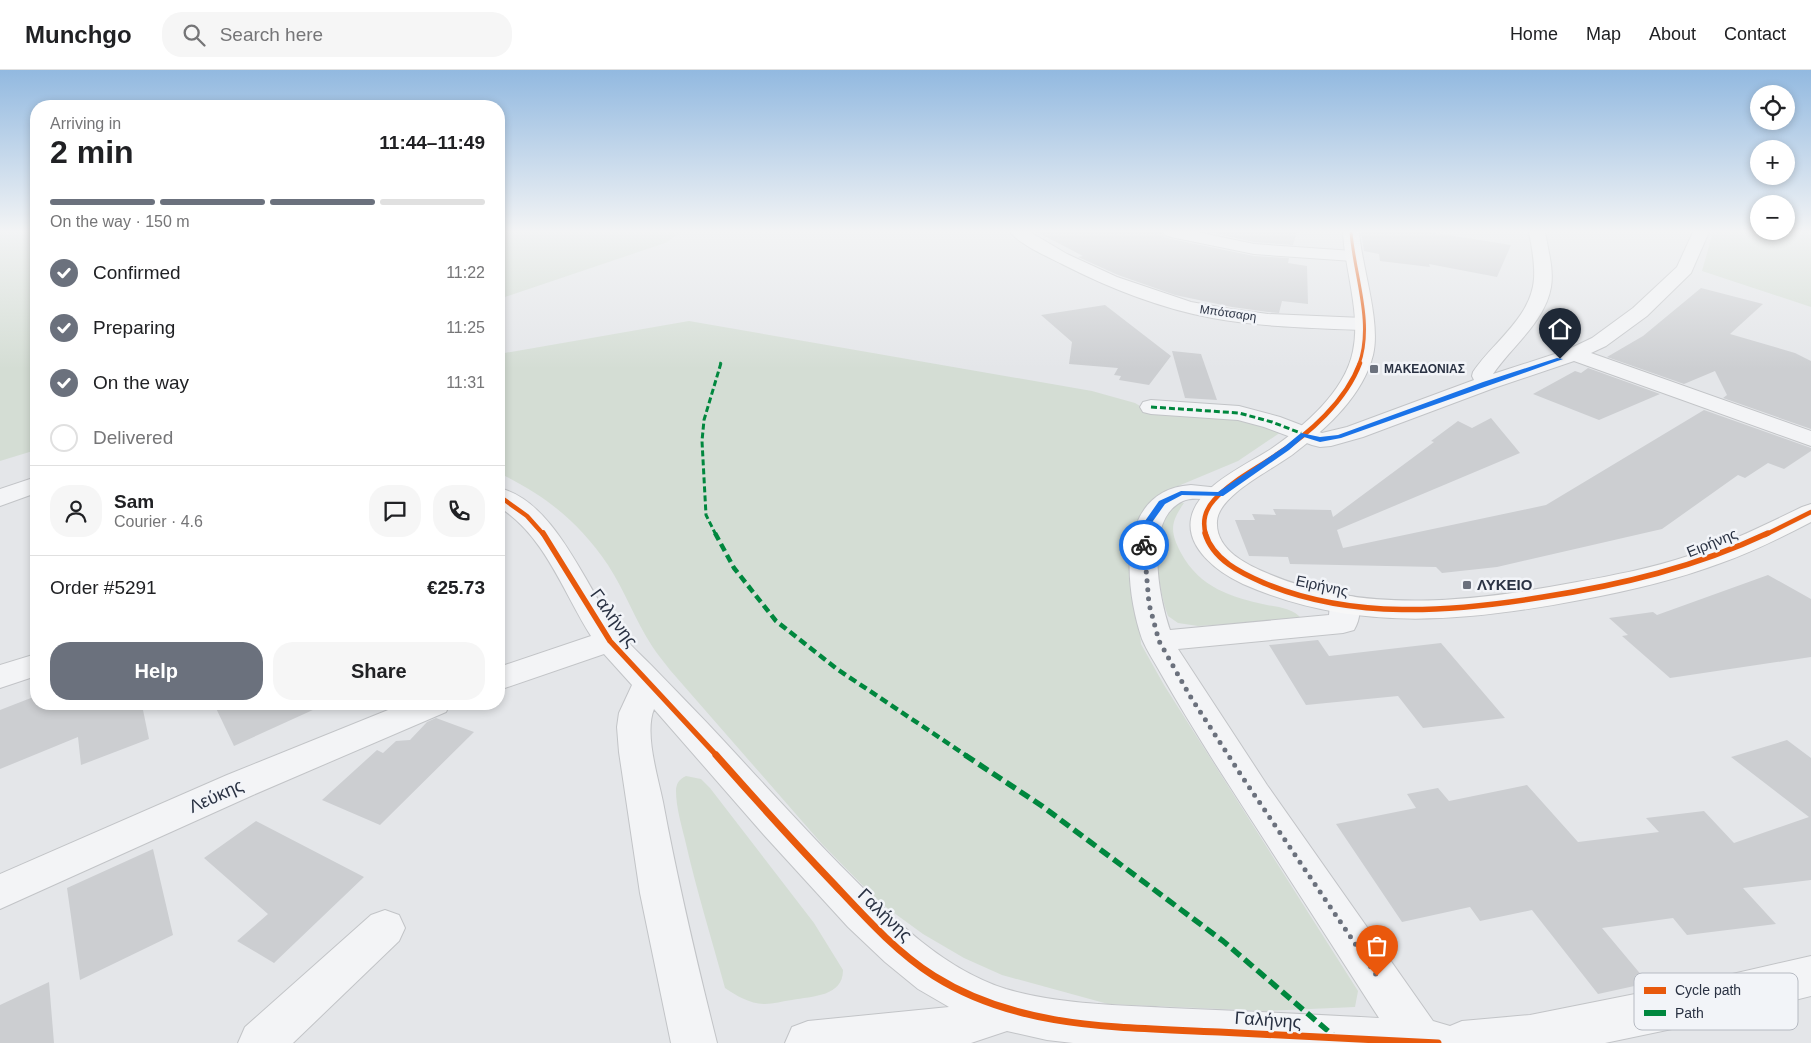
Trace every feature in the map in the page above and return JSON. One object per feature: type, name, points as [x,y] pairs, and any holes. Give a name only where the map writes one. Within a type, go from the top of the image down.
[{"type":"street","name":"Μπότσαρη","points":[[1106,277],[1141,292],[1186,307],[1243,316],[1363,324]]},
{"type":"street","name":"Ειρήνης","points":[[1356,277],[1363,324],[1363,351],[1354,376],[1336,401],[1286,449],[1220,494],[1211,504],[1204,519],[1209,544],[1218,556],[1240,571],[1273,587],[1310,598],[1345,604],[1396,608],[1471,607],[1577,591],[1635,579],[1700,562],[1811,512]]},
{"type":"street","points":[[1486,383],[1482,376],[1483,372],[1530,315],[1538,302],[1542,277]]},
{"type":"street","points":[[1151,407],[1239,413],[1272,422],[1320,440],[1339,437],[1486,383],[1574,354],[1599,342],[1624,324],[1676,277]]},
{"type":"street","points":[[1574,354],[1811,439]]},
{"type":"street","points":[[0,498],[30,486]]},
{"type":"street","points":[[1220,494],[1188,492],[1173,496],[1159,505],[1149,521],[1144,537],[1145,571],[1149,604],[1159,641],[1190,696],[1243,778],[1440,1043]]},
{"type":"street","name":"Γαλήνης","points":[[505,500],[530,517],[548,538],[589,610],[610,641],[809,859],[862,914],[900,949],[932,975],[973,997],[1008,1010],[1047,1019],[1128,1027],[1440,1043],[1530,1037],[1634,1016]]},
{"type":"street","points":[[1159,641],[1343,623],[1345,604]]},
{"type":"street","points":[[505,677],[610,641]]},
{"type":"street","points":[[0,677],[30,667]]},
{"type":"street","points":[[649,683],[636,713],[634,727],[636,752],[660,893],[694,1043]]},
{"type":"street","name":"Λεύκης","points":[[0,892],[240,785],[420,710]]},
{"type":"street","points":[[261,1043],[385,928]]},
{"type":"street","name":"Γαλήνης","points":[[1798,979],[1811,976]]},
{"type":"street","points":[[808,1043],[944,1030],[1008,1010]]},
{"type":"shaded area","points":[[0,277],[30,277],[30,452],[0,461]]},
{"type":"shaded area","points":[[505,277],[563,277],[505,297]]},
{"type":"shaded area","points":[[1721,277],[1811,277],[1811,307]]},
{"type":"shaded area","points":[[689,321],[1092,391],[1135,403],[1147,410],[1234,416],[1281,432],[1238,461],[1159,494],[1143,512],[1131,534],[1141,644],[1164,685],[1358,991],[1355,1007],[1266,1011],[1108,1004],[1002,975],[964,958],[923,934],[879,902],[822,844],[670,670],[640,626],[608,565],[585,536],[546,500],[505,476],[505,353]]},
{"type":"shaded area","points":[[1184,503],[1176,516],[1173,533],[1181,553],[1197,575],[1207,583],[1229,594],[1286,609],[1302,619],[1198,626],[1178,623],[1168,616],[1159,580],[1158,538],[1168,512],[1174,504]]},
{"type":"shaded area","points":[[686,776],[701,779],[710,788],[814,923],[843,970],[842,979],[838,986],[825,994],[817,996],[765,1004],[759,1004],[739,997],[725,988],[678,811],[677,786],[680,780]]},
{"type":"building","points":[[1125,277],[1307,277],[1308,304],[1282,301],[1279,313],[1232,307],[1175,295]]},
{"type":"building","points":[[1701,288],[1763,304],[1730,334],[1795,353],[1811,361],[1811,429],[1723,398],[1727,395],[1715,371],[1684,384],[1607,357],[1643,336]]},
{"type":"building","points":[[1105,305],[1171,356],[1149,385],[1119,380],[1121,376],[1114,375],[1118,368],[1069,364],[1072,342],[1041,315]]},
{"type":"building","points":[[1172,351],[1201,354],[1217,400],[1185,398]]},
{"type":"building","points":[[1588,368],[1660,394],[1599,420],[1533,394],[1575,371],[1581,373]]},
{"type":"building","points":[[1704,410],[1811,448],[1811,451],[1784,469],[1768,463],[1745,478],[1738,475],[1662,529],[1497,567],[1442,573],[1436,567],[1290,564],[1288,557],[1249,556],[1235,520],[1255,520],[1252,514],[1276,515],[1273,509],[1331,510],[1333,517],[1434,442],[1431,441],[1458,421],[1472,428],[1491,418],[1520,453],[1337,530],[1343,548],[1546,505]]},
{"type":"building","points":[[1768,575],[1811,599],[1811,657],[1670,678],[1622,636],[1628,635],[1609,618],[1653,612],[1657,615]]},
{"type":"building","points":[[1318,640],[1329,656],[1441,643],[1505,718],[1423,728],[1398,696],[1306,705],[1269,645]]},
{"type":"building","points":[[30,698],[30,710],[143,710],[149,739],[81,765],[78,737],[0,769],[0,710]]},
{"type":"building","points":[[217,710],[313,710],[234,746]]},
{"type":"building","points":[[436,718],[474,732],[380,825],[322,800],[377,750],[383,753],[396,741],[410,740],[427,722]]},
{"type":"building","points":[[1787,740],[1811,758],[1811,880],[1743,888],[1776,924],[1687,935],[1673,918],[1602,928],[1640,973],[1634,973],[1634,986],[1598,994],[1532,910],[1480,921],[1470,907],[1402,922],[1336,824],[1416,808],[1407,794],[1438,788],[1449,801],[1527,785],[1578,842],[1659,832],[1646,818],[1704,811],[1734,843],[1809,817],[1731,757]]},
{"type":"building","points":[[256,821],[364,877],[274,963],[237,941],[268,914],[204,858]]},
{"type":"building","points":[[153,849],[173,935],[80,980],[67,888]]},
{"type":"building","points":[[49,982],[54,1043],[0,1043],[0,1005]]},
{"type":"marked path","points":[[721,362],[704,420],[702,467],[706,515],[734,568],[776,621],[837,669],[1042,806],[1223,941],[1335,1037]]},
{"type":"marked path","points":[[1151,407],[1239,413],[1272,422],[1303,434]]},
{"type":"cycle path","points":[[1357,277],[1363,311],[1365,341],[1363,354],[1351,381],[1332,407],[1310,429],[1287,448],[1225,489],[1214,499],[1207,510],[1204,530],[1212,547],[1225,561],[1249,576],[1288,593],[1330,603],[1375,608],[1469,607],[1515,602],[1600,587],[1675,570],[1728,551],[1811,512]]},
{"type":"cycle path","points":[[505,500],[527,516],[548,539],[610,641],[862,914],[900,949],[933,975],[973,997],[1007,1010],[1047,1019],[1127,1027],[1438,1043]]},
{"type":"way so far","points":[[1144,545],[1145,571],[1153,623],[1159,641],[1173,668],[1243,778],[1377,976]]},
{"type":"place","name":"ΜΑΚΕΔΟΝΙΑΣ","points":[[1374,369]]},
{"type":"place","name":"ΛΥΚΕΙΟ","points":[[1467,585]]},
{"type":"route","points":[[1144,545],[1144,537],[1149,521],[1162,502],[1173,496],[1188,492],[1220,494],[1286,449],[1303,434],[1320,440],[1339,437],[1486,383],[1560,359]]}]
